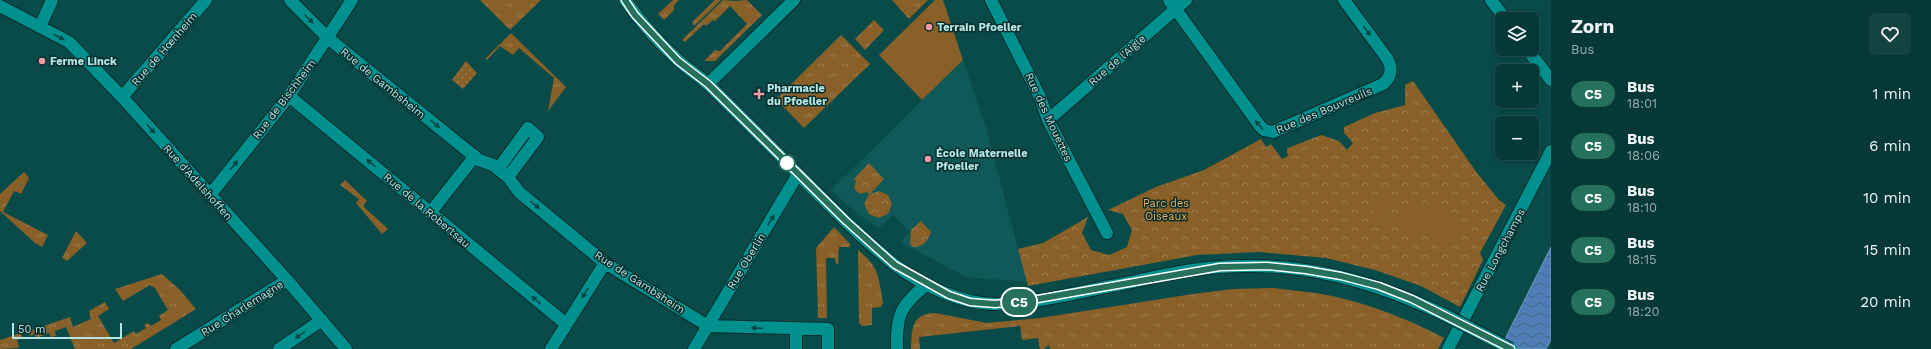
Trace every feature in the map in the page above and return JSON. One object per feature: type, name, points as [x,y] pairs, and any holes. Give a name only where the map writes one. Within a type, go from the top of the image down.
[{"type":"street","points":[[40,27],[52,0]]},
{"type":"street","name":"Rue de Hœnheim","points":[[122,98],[206,0]]},
{"type":"street","name":"Rue de Gambsheim","points":[[290,0],[328,38],[475,156],[498,169],[508,177],[519,192],[605,263],[708,326],[828,329],[828,349]]},
{"type":"street","name":"Rue de Bischheim","points":[[210,195],[289,96],[352,0]]},
{"type":"street","points":[[625,0],[635,15],[678,61],[708,84],[846,221],[895,265],[949,295],[970,302],[995,304],[1032,300],[1220,267],[1267,266],[1306,270],[1341,276],[1379,286],[1412,299],[1511,349]]},
{"type":"street","points":[[708,84],[794,0]]},
{"type":"street","name":"Rue des Mouettes","points":[[991,0],[1040,98],[1048,120],[1107,233]]},
{"type":"street","name":"Rue de l'Aigle","points":[[1048,120],[1172,4],[1186,0]]},
{"type":"street","name":"Rue des Bouvreuils","points":[[1172,4],[1260,126],[1264,130],[1273,132],[1383,84],[1390,75],[1391,69],[1386,57],[1344,0]]},
{"type":"street","points":[[1492,0],[1500,12]]},
{"type":"street","name":"Rue d'Adelshoffen","points":[[0,6],[69,42],[122,98],[287,280],[346,349]]},
{"type":"street","points":[[1532,56],[1551,80]]},
{"type":"street","name":"Rue de la Robertsau","points":[[289,96],[566,324]]},
{"type":"street","points":[[498,169],[528,128],[538,137],[508,177]]},
{"type":"street","name":"Rue Longchamps","points":[[1448,349],[1551,151]]},
{"type":"street","points":[[430,212],[475,156]]},
{"type":"street","name":"Rue Oberlin","points":[[694,349],[798,174]]},
{"type":"street","points":[[551,349],[605,263]]},
{"type":"street","name":"Rue Charlemagne","points":[[176,349],[287,280]]},
{"type":"street","points":[[897,349],[897,325],[900,313],[914,294],[927,284]]},
{"type":"street","points":[[279,349],[322,320]]},
{"type":"street","points":[[796,329],[796,349]]},
{"type":"shaded area","name":"École Maternelle Pfoeller","points":[[963,60],[986,128],[1027,282],[966,277],[900,242],[910,232],[893,215],[879,228],[859,215],[831,190]]},
{"type":"green space","points":[[480,0],[541,0],[510,30]]},
{"type":"green space","points":[[673,0],[679,0],[674,5],[674,10],[664,20],[658,14]]},
{"type":"green space","points":[[715,0],[721,0],[694,26],[692,22]]},
{"type":"green space","points":[[723,0],[747,0],[762,15],[715,61],[704,61],[715,50],[720,51],[747,24],[730,6],[715,21],[713,20],[706,26],[704,24],[685,42],[682,40]]},
{"type":"green space","points":[[892,0],[928,0],[909,19]]},
{"type":"green space","name":"Terrain Pfoeller","points":[[935,0],[943,0],[963,60],[922,100],[879,55]]},
{"type":"green space","points":[[874,20],[884,30],[865,50],[855,39]]},
{"type":"green space","points":[[511,33],[566,87],[548,111],[554,78],[519,48],[513,55],[500,46],[487,60],[485,59]]},
{"type":"green space","points":[[841,35],[870,64],[804,128],[776,99]]},
{"type":"green space","points":[[466,61],[477,73],[463,89],[452,80]]},
{"type":"green space","name":"Parc des Oiseaux","points":[[1413,81],[1477,173],[1499,200],[1506,205],[1480,253],[1483,260],[1460,307],[1421,286],[1375,270],[1326,258],[1259,252],[1197,255],[1028,286],[1018,249],[1043,243],[1088,217],[1082,233],[1091,250],[1109,255],[1127,247],[1132,230],[1123,214],[1108,210],[1156,187],[1204,170],[1261,139],[1266,147],[1271,144],[1282,159],[1288,156],[1288,148],[1321,135],[1339,141],[1347,150],[1353,143],[1344,133],[1344,127],[1375,113],[1405,105],[1405,85]]},
{"type":"green space","points":[[869,163],[884,179],[870,194],[879,191],[888,195],[892,204],[888,214],[878,218],[869,214],[864,204],[869,194],[867,192],[860,194],[854,189],[856,181],[854,179]]},
{"type":"green space","points":[[24,172],[29,178],[21,194],[14,191],[3,212],[48,235],[42,247],[35,243],[0,211],[0,194]]},
{"type":"green space","points":[[345,180],[367,201],[363,206],[388,229],[382,234],[356,203],[359,199],[340,185]]},
{"type":"green space","points":[[1375,195],[1391,197],[1388,222],[1372,220]]},
{"type":"green space","points":[[1410,198],[1463,218],[1453,246],[1399,226]]},
{"type":"green space","points":[[921,221],[931,232],[925,243],[920,246],[913,247],[910,244],[911,230]]},
{"type":"green space","points":[[834,227],[850,244],[850,247],[839,247],[838,264],[836,264],[835,258],[826,258],[827,318],[818,318],[816,248]]},
{"type":"green space","points":[[76,231],[87,243],[67,261],[62,258]]},
{"type":"green space","points":[[858,250],[865,256],[874,268],[880,285],[883,302],[881,307],[872,308],[872,325],[862,326],[859,323]]},
{"type":"green space","points":[[162,274],[180,290],[196,309],[131,349],[75,349],[66,327],[55,331],[56,336],[51,337],[49,333],[36,338],[35,334],[31,336],[29,331],[70,317],[73,327],[91,319],[89,311],[105,302],[109,309],[98,316],[114,343],[134,331],[136,334],[146,328],[144,325],[148,323],[151,326],[161,320],[159,316],[168,310],[155,288],[150,285],[123,301],[115,289]]},
{"type":"green space","points":[[1273,288],[1316,293],[1349,300],[1398,316],[1444,338],[1438,349],[1050,349],[1049,345],[1044,349],[1040,349],[1038,338],[1022,340],[1020,326],[919,337],[920,349],[911,349],[914,324],[921,316],[927,314],[935,313],[987,323],[1040,318],[1233,289]]},
{"type":"green space","points":[[21,333],[23,338],[17,340],[19,348],[0,349],[0,340]]},
{"type":"water","points":[[1551,247],[1551,340],[1546,349],[1500,349]]},
{"type":"bus line","name":"C5","points":[[625,0],[635,15],[678,61],[708,84],[846,221],[895,265],[949,295],[970,302],[995,304],[1032,300],[1220,267],[1267,266],[1306,270],[1341,276],[1379,286],[1412,299],[1511,349]]},
{"type":"place","name":"Terrain Pfoeller","points":[[929,27]]},
{"type":"place","name":"Ferme Linck","points":[[42,61]]},
{"type":"place","name":"Pharmacie du Pfoeller","points":[[759,94]]},
{"type":"place","name":"École Maternelle Pfoeller","points":[[928,159]]}]
